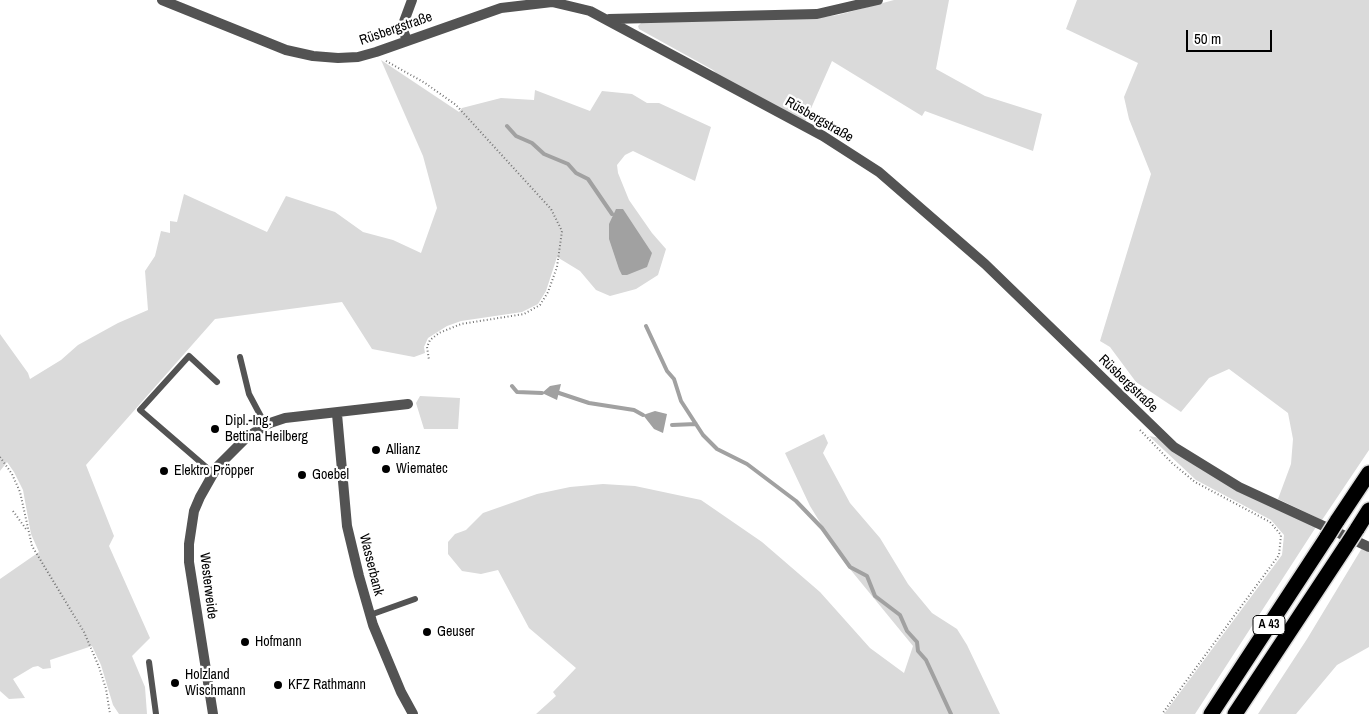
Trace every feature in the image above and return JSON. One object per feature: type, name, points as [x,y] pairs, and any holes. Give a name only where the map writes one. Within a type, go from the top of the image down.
[{"type":"highway","name":"A 43","points":[[1211,714],[1369,473]]},
{"type":"highway","name":"A 43","points":[[1235,714],[1369,510]]},
{"type":"street","name":"Rüsbergstraße","points":[[162,0],[286,50],[313,56],[338,58],[358,57],[376,52],[501,8],[552,1],[570,4],[608,19],[822,136],[879,172],[985,264],[1174,446],[1239,487],[1369,548]]},
{"type":"street","points":[[407,41],[402,27],[412,0]]},
{"type":"street","points":[[608,19],[817,14],[878,0]]},
{"type":"street","name":"Westerweide","points":[[213,714],[190,562],[189,544],[194,511],[213,473],[235,447],[266,426],[300,415],[337,414],[408,404]]},
{"type":"street","name":"Wasserbank","points":[[337,414],[347,526],[370,615],[401,692],[413,714]]},
{"type":"lane","points":[[213,473],[140,410],[189,356],[217,382]]},
{"type":"lane","points":[[240,357],[249,394],[266,426]]},
{"type":"lane","points":[[370,615],[415,599]]},
{"type":"lane","points":[[149,662],[156,714]]},
{"type":"path","points":[[376,52],[391,66],[425,83],[456,106],[535,191],[550,209],[562,232],[557,267],[548,292],[540,305],[524,314],[461,324],[439,333],[430,340],[427,347],[429,360]]},
{"type":"path","points":[[1137,425],[1142,433],[1172,463],[1195,482],[1270,522],[1281,535],[1279,555],[1275,562],[1162,714]]},
{"type":"path","points":[[0,457],[12,474],[20,492],[32,546],[84,632],[106,689],[110,714]]},
{"type":"path","points":[[13,511],[28,532]]},
{"type":"shaded area","points":[[894,0],[949,0],[936,69],[985,96],[1042,114],[1033,151],[925,111],[922,116],[832,61],[805,122],[720,77],[713,70],[639,29],[638,26],[641,23],[683,18],[816,18],[838,15]]},
{"type":"shaded area","points":[[1077,0],[1369,0],[1369,450],[1322,520],[1278,499],[1291,464],[1293,439],[1288,413],[1229,369],[1209,378],[1181,412],[1136,382],[1110,347],[1100,341],[1151,174],[1129,119],[1124,97],[1138,63],[1066,29]]},
{"type":"shaded area","points":[[381,60],[459,112],[462,108],[501,98],[534,100],[535,90],[590,111],[602,91],[632,94],[647,103],[659,103],[711,127],[695,181],[633,151],[625,155],[617,165],[618,173],[629,200],[652,233],[666,249],[658,275],[636,289],[610,296],[596,290],[580,271],[557,257],[546,291],[538,304],[522,312],[461,321],[447,326],[428,338],[424,347],[425,353],[414,357],[372,349],[342,302],[215,319],[86,465],[114,536],[109,546],[150,638],[132,656],[145,687],[147,714],[119,714],[113,705],[101,665],[92,646],[50,660],[51,668],[33,667],[13,679],[25,698],[9,699],[0,691],[0,579],[39,552],[31,534],[23,490],[7,462],[0,471],[0,334],[28,373],[30,379],[61,360],[78,345],[118,323],[148,310],[145,271],[155,256],[161,231],[170,233],[170,221],[177,222],[184,194],[267,232],[286,196],[335,212],[363,232],[393,240],[421,253],[437,208],[423,156]]},
{"type":"shaded area","points":[[616,209],[623,209],[652,253],[647,267],[627,275],[622,275],[619,269],[609,239],[609,224]]},
{"type":"shaded area","points":[[561,384],[557,400],[542,393],[550,386]]},
{"type":"shaded area","points":[[420,396],[460,398],[458,429],[424,429],[416,403]]},
{"type":"shaded area","points":[[655,411],[667,414],[663,433],[654,429],[643,415]]},
{"type":"shaded area","points":[[824,434],[828,443],[823,453],[850,503],[880,538],[908,584],[932,613],[957,629],[967,645],[1000,714],[536,714],[556,696],[553,692],[576,668],[529,628],[498,570],[481,574],[462,571],[448,554],[448,542],[455,534],[466,530],[483,513],[537,494],[570,487],[603,484],[635,486],[701,500],[762,542],[820,592],[870,648],[904,673],[913,646],[845,563],[810,506],[785,453]]},
{"type":"shaded area","points":[[1149,436],[1160,438],[1316,527],[1195,714],[1164,714],[1282,555],[1284,535],[1271,520],[1196,480]]},
{"type":"shaded area","points":[[1362,548],[1369,552],[1369,647],[1337,665],[1296,714],[1258,714],[1307,639]]},
{"type":"waterway","points":[[507,126],[516,136],[532,143],[544,154],[568,164],[576,173],[588,179],[612,214]]},
{"type":"waterway","points":[[646,326],[667,371],[674,379],[681,401],[703,435],[717,449],[747,464],[796,501],[822,528],[850,567],[867,576],[875,596],[900,615],[907,631],[917,642],[918,651],[926,660],[951,714]]},
{"type":"waterway","points":[[512,386],[517,392],[542,393]]},
{"type":"waterway","points":[[559,393],[589,403],[634,410],[643,415]]},
{"type":"waterway","points":[[672,425],[696,424]]},
{"type":"place","name":"Dipl.-Ing. Bettina Heilberg","points":[[215,429]]},
{"type":"place","name":"Allianz","points":[[376,450]]},
{"type":"place","name":"Wiematec","points":[[386,469]]},
{"type":"place","name":"Elektro Pröpper","points":[[164,471]]},
{"type":"place","name":"Goebel","points":[[302,475]]},
{"type":"place","name":"Geuser","points":[[427,632]]},
{"type":"place","name":"Hofmann","points":[[245,642]]},
{"type":"place","name":"Holzland Wischmann","points":[[175,683]]},
{"type":"place","name":"KFZ Rathmann","points":[[278,685]]}]
